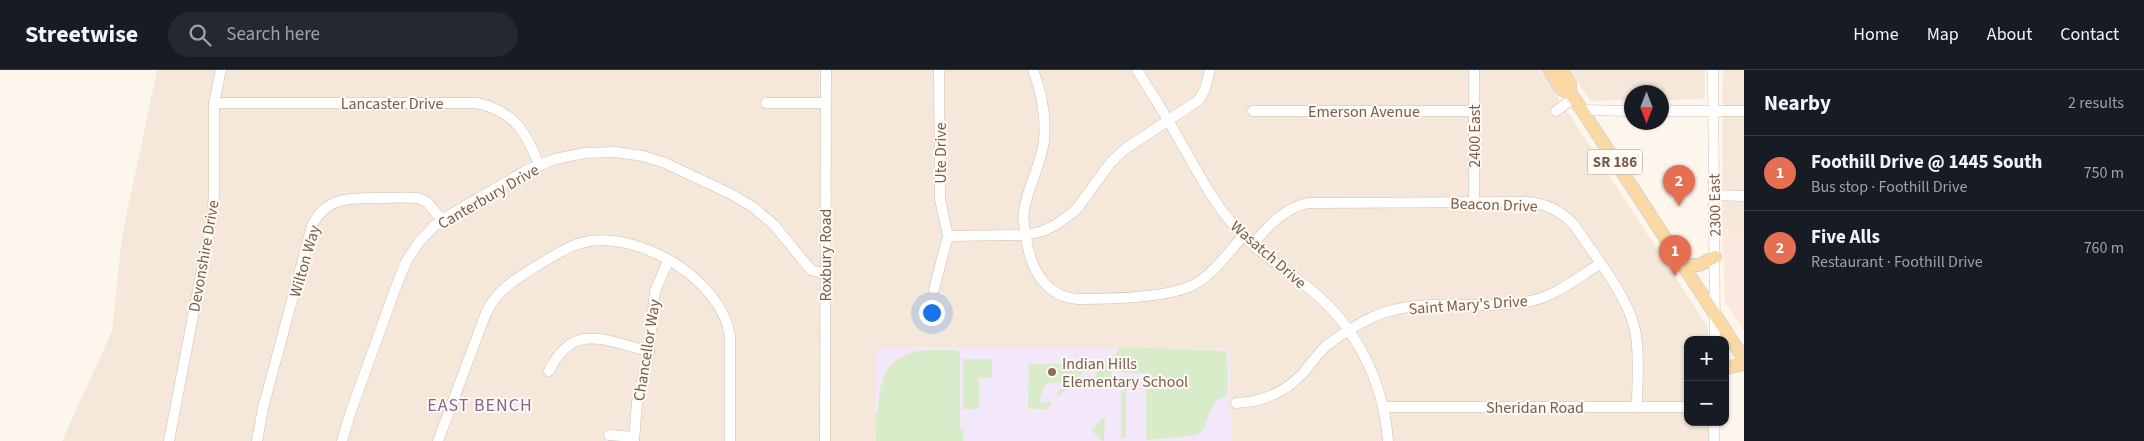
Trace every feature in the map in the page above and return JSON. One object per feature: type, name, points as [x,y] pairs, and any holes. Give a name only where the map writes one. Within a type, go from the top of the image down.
[{"type":"main road","name":"SR 186","points":[[1549,70],[1561,89],[1572,96],[1582,110],[1744,359]]},
{"type":"main road","name":"SR 186","points":[[1561,70],[1570,84],[1572,96]]},
{"type":"main road","points":[[1683,265],[1701,264],[1715,257]]},
{"type":"main road","points":[[1729,367],[1744,364]]},
{"type":"street","name":"Devonshire Drive","points":[[169,441],[212,217],[214,196],[214,103],[221,70]]},
{"type":"street","name":"Roxbury Road","points":[[825,441],[826,70]]},
{"type":"street","name":"Ute Drive","points":[[940,70],[940,192],[948,236]]},
{"type":"street","points":[[1033,70],[1043,104],[1044,130],[1039,164],[1024,211],[1026,235],[1028,254],[1042,281],[1055,292],[1065,297],[1077,299],[1162,294],[1180,291],[1196,284],[1208,275],[1244,236]]},
{"type":"street","name":"Wasatch Drive","points":[[1136,70],[1168,120],[1212,198],[1244,236],[1316,294],[1333,310],[1348,330],[1366,359],[1383,407],[1388,441]]},
{"type":"street","points":[[934,289],[948,236],[1026,235],[1050,228],[1064,220],[1081,204],[1118,155],[1198,100],[1205,89],[1210,70]]},
{"type":"street","name":"2400 East","points":[[1474,70],[1474,202]]},
{"type":"street","name":"2300 East","points":[[1713,70],[1715,336]]},
{"type":"street","points":[[1556,111],[1572,96]]},
{"type":"street","name":"Lancaster Drive","points":[[214,103],[477,104],[502,111],[514,121],[527,137],[539,165]]},
{"type":"street","points":[[766,103],[825,103]]},
{"type":"street","points":[[1582,110],[1624,111]]},
{"type":"street","name":"Emerson Avenue","points":[[1253,111],[1474,111]]},
{"type":"street","points":[[1669,111],[1744,112]]},
{"type":"street","name":"Canterbury Drive","points":[[342,441],[351,410],[401,273],[419,242],[442,220],[539,165],[570,156],[601,152],[630,154],[666,163],[731,194],[753,207],[779,230],[811,270],[825,274]]},
{"type":"street","points":[[1713,196],[1744,196]]},
{"type":"street","name":"Wilton Way","points":[[257,441],[263,408],[312,226],[321,212],[331,203],[346,198],[418,198],[427,202],[442,220]]},
{"type":"street","name":"Beacon Drive","points":[[1253,244],[1280,215],[1293,207],[1308,203],[1533,202],[1553,208],[1571,221],[1626,305],[1635,330],[1637,348],[1637,407]]},
{"type":"street","points":[[442,440],[486,313],[496,296],[506,285],[563,251],[591,241],[610,241],[631,244],[649,251],[690,274],[701,284],[720,308],[727,321],[731,343],[730,441]]},
{"type":"street","name":"Chancellor Way","points":[[634,439],[638,396],[649,351],[655,291],[668,261]]},
{"type":"street","name":"Saint Mary's Drive","points":[[1236,403],[1262,399],[1286,387],[1298,378],[1326,346],[1348,330],[1374,316],[1413,306],[1432,304],[1506,304],[1532,301],[1557,291],[1600,264]]},
{"type":"street","points":[[549,371],[561,351],[582,338],[600,338],[649,351]]},
{"type":"street","name":"Sheridan Road","points":[[1383,407],[1684,406]]},
{"type":"street","points":[[1714,426],[1714,441]]},
{"type":"street","points":[[609,435],[634,439]]},
{"type":"shaded area","points":[[157,70],[1540,70],[1708,327],[1708,336],[1684,336],[1684,426],[1709,426],[1709,441],[62,441],[112,331],[122,236]]},
{"type":"shaded area","points":[[1569,70],[1705,70],[1705,99],[1669,100],[1669,85],[1624,85],[1624,100],[1590,101]]},
{"type":"shaded area","points":[[1723,70],[1744,70],[1744,236],[1722,228]]},
{"type":"shaded area","points":[[1722,228],[1744,236],[1744,331],[1725,302]]},
{"type":"shaded area","name":"Indian Hills Elementary School","points":[[875,347],[1229,349],[1231,441],[875,441]]},
{"type":"green space","points":[[1119,347],[1227,351],[1228,395],[1212,408],[1205,425],[1197,435],[1148,440],[1146,439],[1146,383],[1150,383],[1151,374],[1121,372],[1120,363],[1114,357]]},
{"type":"green space","points":[[925,350],[957,350],[960,354],[960,429],[963,429],[963,441],[876,441],[875,414],[878,414],[880,390],[887,371],[901,357]]},
{"type":"green space","points":[[963,359],[992,359],[992,378],[979,378],[979,409],[963,409]]},
{"type":"green space","points":[[1029,364],[1083,364],[1082,373],[1058,397],[1056,394],[1063,387],[1062,383],[1046,383],[1039,400],[1042,403],[1050,401],[1052,403],[1046,409],[1028,409]]},
{"type":"green space","points":[[1097,365],[1111,366],[1112,379],[1096,379]]},
{"type":"green space","points":[[1128,386],[1131,389],[1126,390],[1126,438],[1121,438],[1121,393]]},
{"type":"green space","points":[[1105,418],[1104,441],[1091,430]]},
{"type":"place","name":"Five Alls","points":[[1679,206]]},
{"type":"place","name":"Foothill Drive @ 1445 South","points":[[1675,276]]},
{"type":"place","name":"Indian Hills Elementary School","points":[[1052,372]]},
{"type":"district","name":"EAST BENCH","points":[[480,405]]}]
